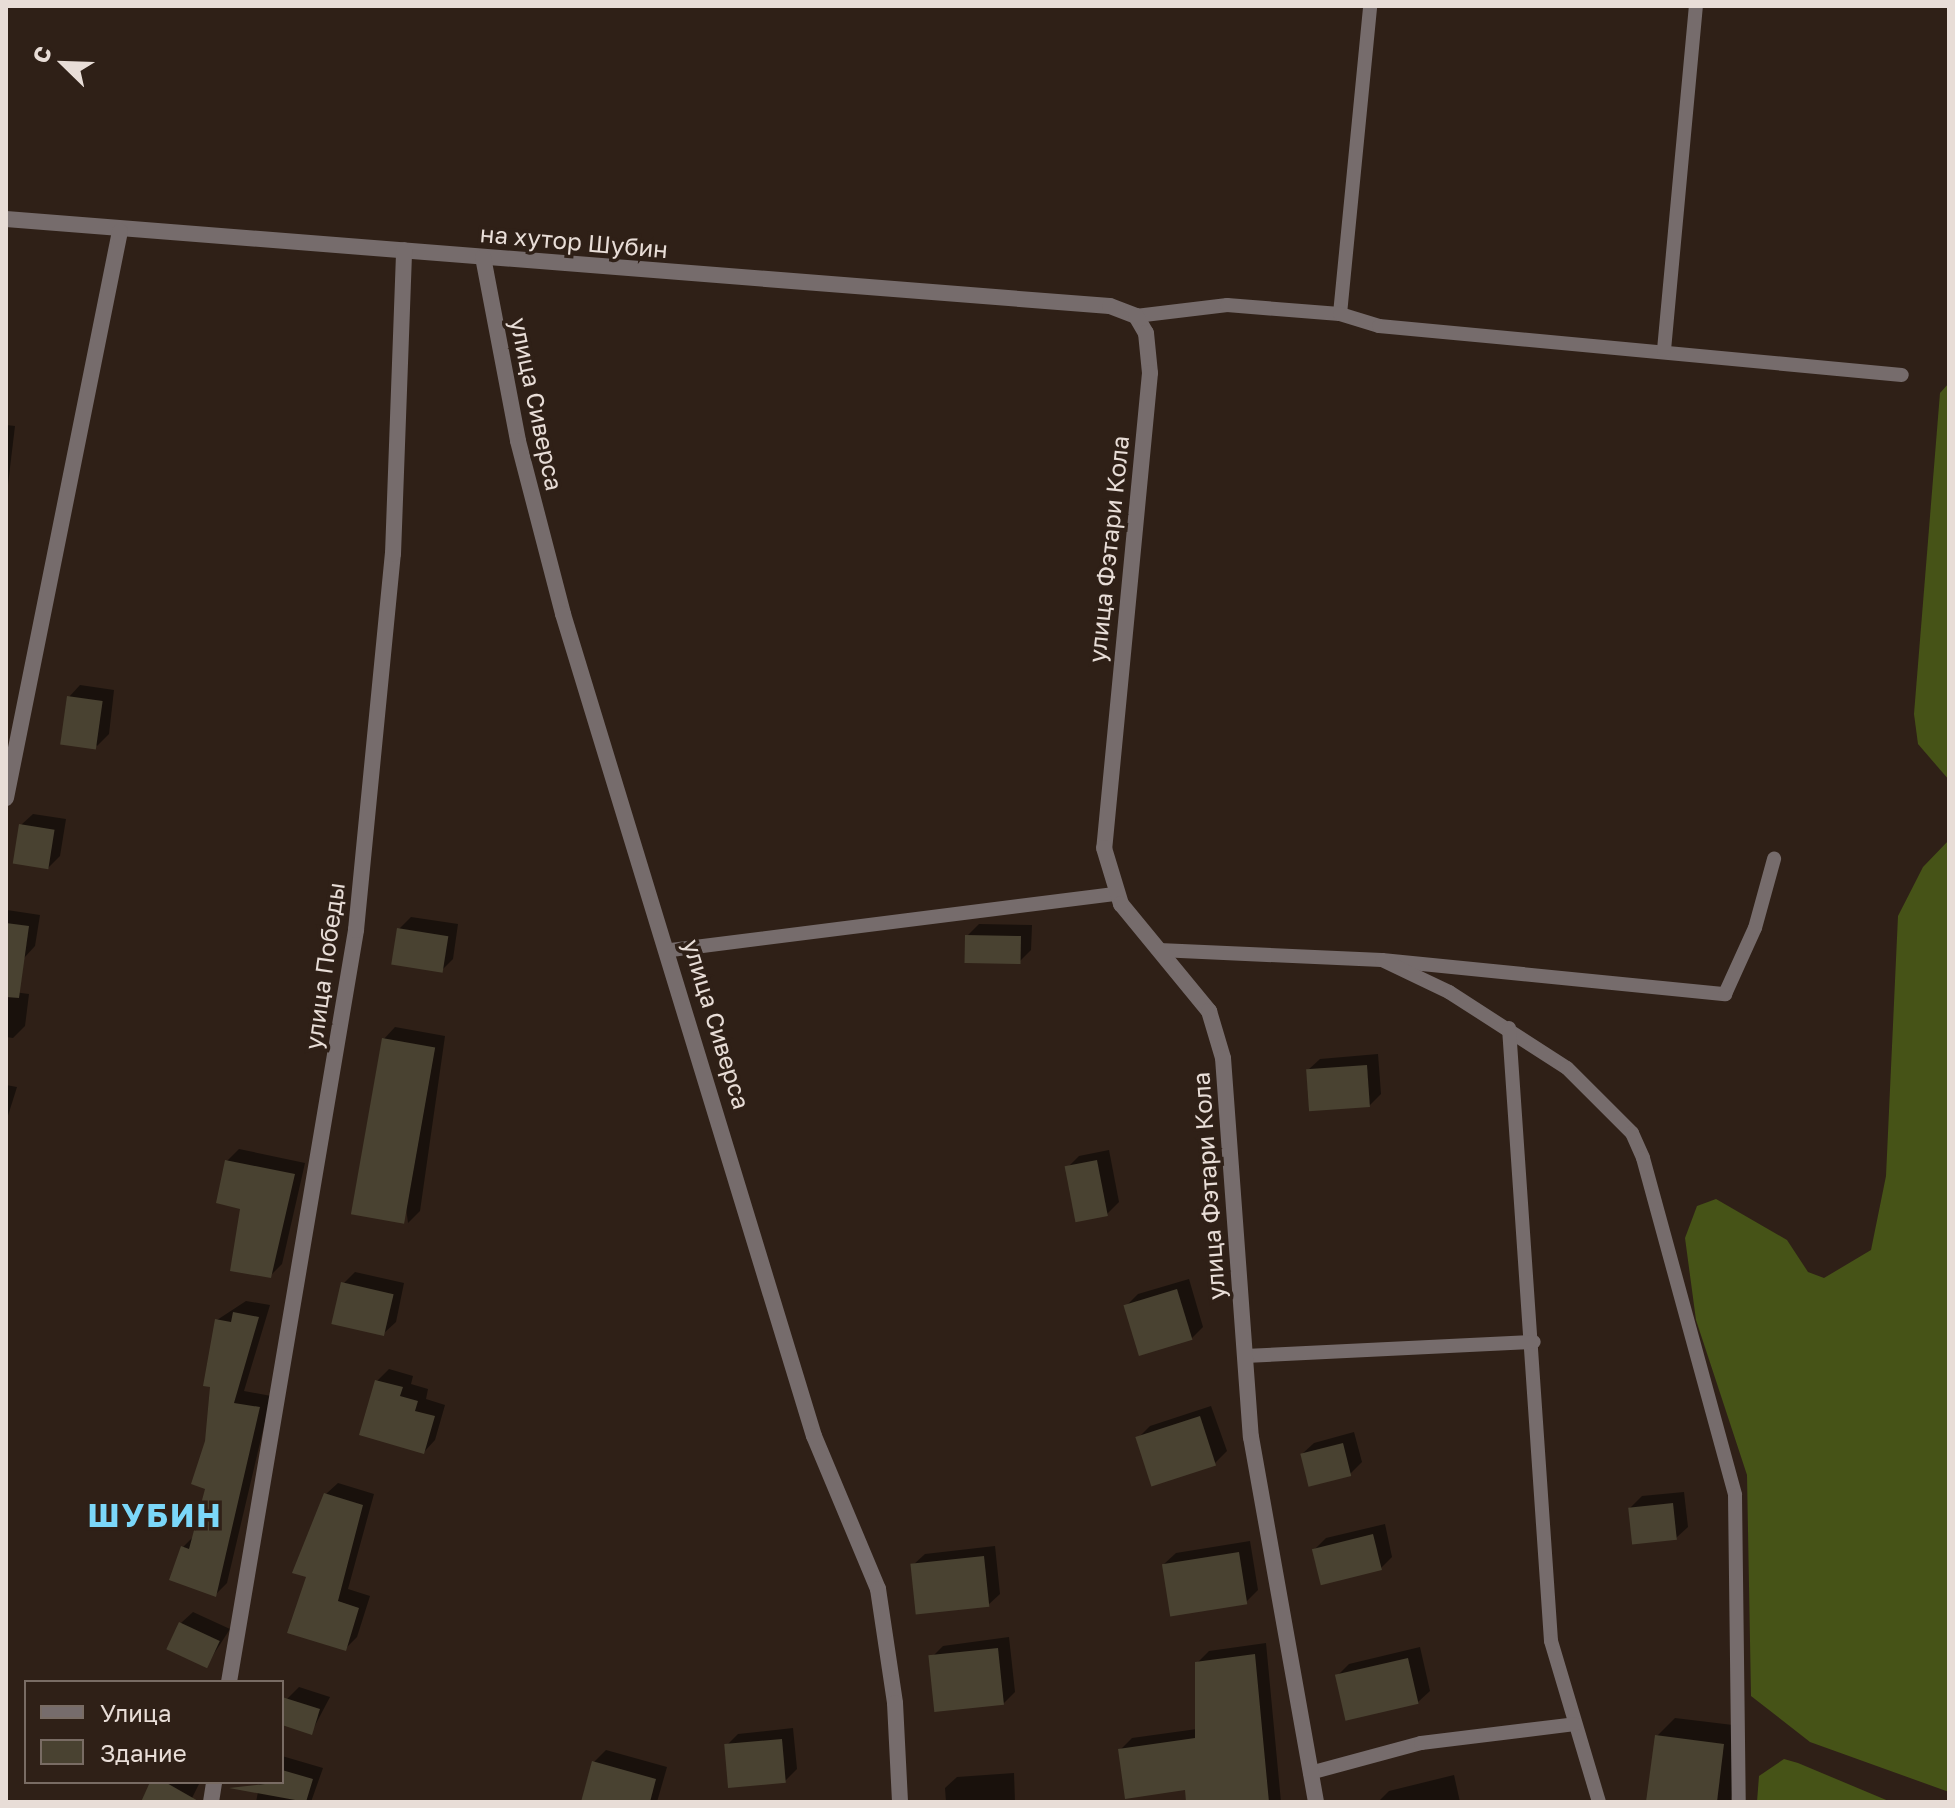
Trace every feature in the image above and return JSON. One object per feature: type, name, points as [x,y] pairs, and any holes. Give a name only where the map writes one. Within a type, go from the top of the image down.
[{"type":"street","name":"на хутор Шубин","points":[[6,219],[120,231],[404,250],[1110,306],[1136,316]]},
{"type":"street","points":[[6,798],[120,231]]},
{"type":"street","name":"улица Победы","points":[[229,1680],[356,930],[393,554],[404,250]]},
{"type":"street","name":"улица Сиверса","points":[[483,257],[543,543],[671,950],[814,1436],[878,1589],[895,1703],[900,1802]]},
{"type":"street","name":"улица Фэтари Кола","points":[[1136,316],[1146,333],[1150,373],[1104,819],[1116,894],[1209,1011],[1223,1058],[1251,1437],[1316,1802]]},
{"type":"lane","points":[[1340,314],[1370,6]]},
{"type":"lane","points":[[1664,350],[1696,6]]},
{"type":"lane","points":[[1136,316],[1227,305],[1340,314],[1379,326],[1664,350],[1902,375]]},
{"type":"lane","points":[[1159,950],[1382,960],[1725,994],[1755,928],[1774,859]]},
{"type":"lane","points":[[671,950],[1116,894]]},
{"type":"lane","points":[[1382,960],[1509,1028],[1567,1068],[1632,1133],[1662,1211],[1685,1327],[1735,1495],[1739,1802]]},
{"type":"lane","points":[[1509,1028],[1534,1342],[1551,1641],[1599,1802]]},
{"type":"lane","points":[[1245,1356],[1534,1342]]},
{"type":"lane","points":[[1310,1773],[1421,1743],[1575,1724]]},
{"type":"green space","points":[[1949,383],[1949,780],[1918,744],[1914,714],[1940,393]]},
{"type":"green space","points":[[1949,840],[1949,1792],[1810,1742],[1751,1696],[1747,1475],[1696,1320],[1685,1238],[1697,1206],[1716,1199],[1787,1240],[1808,1272],[1824,1278],[1871,1250],[1886,1176],[1898,916],[1923,867]]},
{"type":"green space","points":[[1784,1759],[1891,1802],[1757,1802],[1759,1776]]},
{"type":"building","points":[[67,696],[103,701],[96,750],[60,745]]},
{"type":"building","points":[[19,824],[55,830],[48,869],[13,864]]},
{"type":"building","points":[[6,923],[29,926],[19,998],[6,997]]},
{"type":"building","points":[[397,928],[448,936],[443,973],[391,965]]},
{"type":"building","points":[[965,935],[1021,936],[1021,964],[965,963]]},
{"type":"building","points":[[382,1038],[435,1047],[404,1224],[351,1214]]},
{"type":"building","points":[[1367,1065],[1370,1107],[1309,1111],[1306,1069]]},
{"type":"building","points":[[225,1160],[295,1174],[271,1278],[230,1271],[240,1209],[216,1203]]},
{"type":"building","points":[[1097,1160],[1108,1216],[1075,1222],[1065,1166]]},
{"type":"building","points":[[341,1282],[394,1294],[384,1336],[331,1324]]},
{"type":"building","points":[[1177,1289],[1192,1340],[1139,1356],[1123,1305]]},
{"type":"building","points":[[233,1312],[259,1317],[234,1403],[260,1407],[216,1597],[169,1580],[181,1546],[189,1549],[205,1489],[191,1484],[205,1441],[210,1387],[203,1386],[215,1319],[231,1322]]},
{"type":"building","points":[[375,1380],[403,1387],[400,1396],[418,1401],[415,1411],[435,1416],[424,1454],[359,1435]]},
{"type":"building","points":[[1200,1416],[1216,1465],[1151,1486],[1135,1437]]},
{"type":"building","points":[[1343,1443],[1351,1476],[1309,1487],[1300,1454]]},
{"type":"building","points":[[324,1493],[363,1505],[338,1601],[359,1608],[346,1651],[287,1633],[306,1577],[292,1573]]},
{"type":"building","points":[[1673,1503],[1677,1540],[1632,1545],[1628,1508]]},
{"type":"building","points":[[1373,1534],[1382,1570],[1321,1585],[1312,1549]]},
{"type":"building","points":[[1239,1552],[1247,1604],[1170,1617],[1162,1564]]},
{"type":"building","points":[[984,1556],[989,1607],[916,1614],[910,1564]]},
{"type":"building","points":[[179,1622],[220,1641],[207,1668],[166,1649]]},
{"type":"building","points":[[998,1648],[1004,1705],[934,1712],[928,1655]]},
{"type":"building","points":[[1255,1654],[1269,1802],[1186,1802],[1185,1790],[1125,1799],[1118,1749],[1195,1738],[1195,1662]]},
{"type":"building","points":[[1408,1658],[1419,1704],[1345,1721],[1335,1675]]},
{"type":"building","points":[[284,1698],[320,1709],[312,1735],[284,1726]]},
{"type":"building","points":[[1655,1735],[1724,1744],[1717,1802],[1646,1802]]},
{"type":"building","points":[[782,1739],[786,1783],[728,1788],[724,1744]]},
{"type":"building","points":[[592,1761],[656,1779],[650,1802],[581,1802]]},
{"type":"building","points":[[284,1771],[313,1779],[306,1802],[229,1788],[284,1784]]},
{"type":"building","points":[[149,1784],[168,1784],[200,1802],[141,1802]]},
{"type":"district","name":"ШУБИН","points":[[155,1515]]}]
